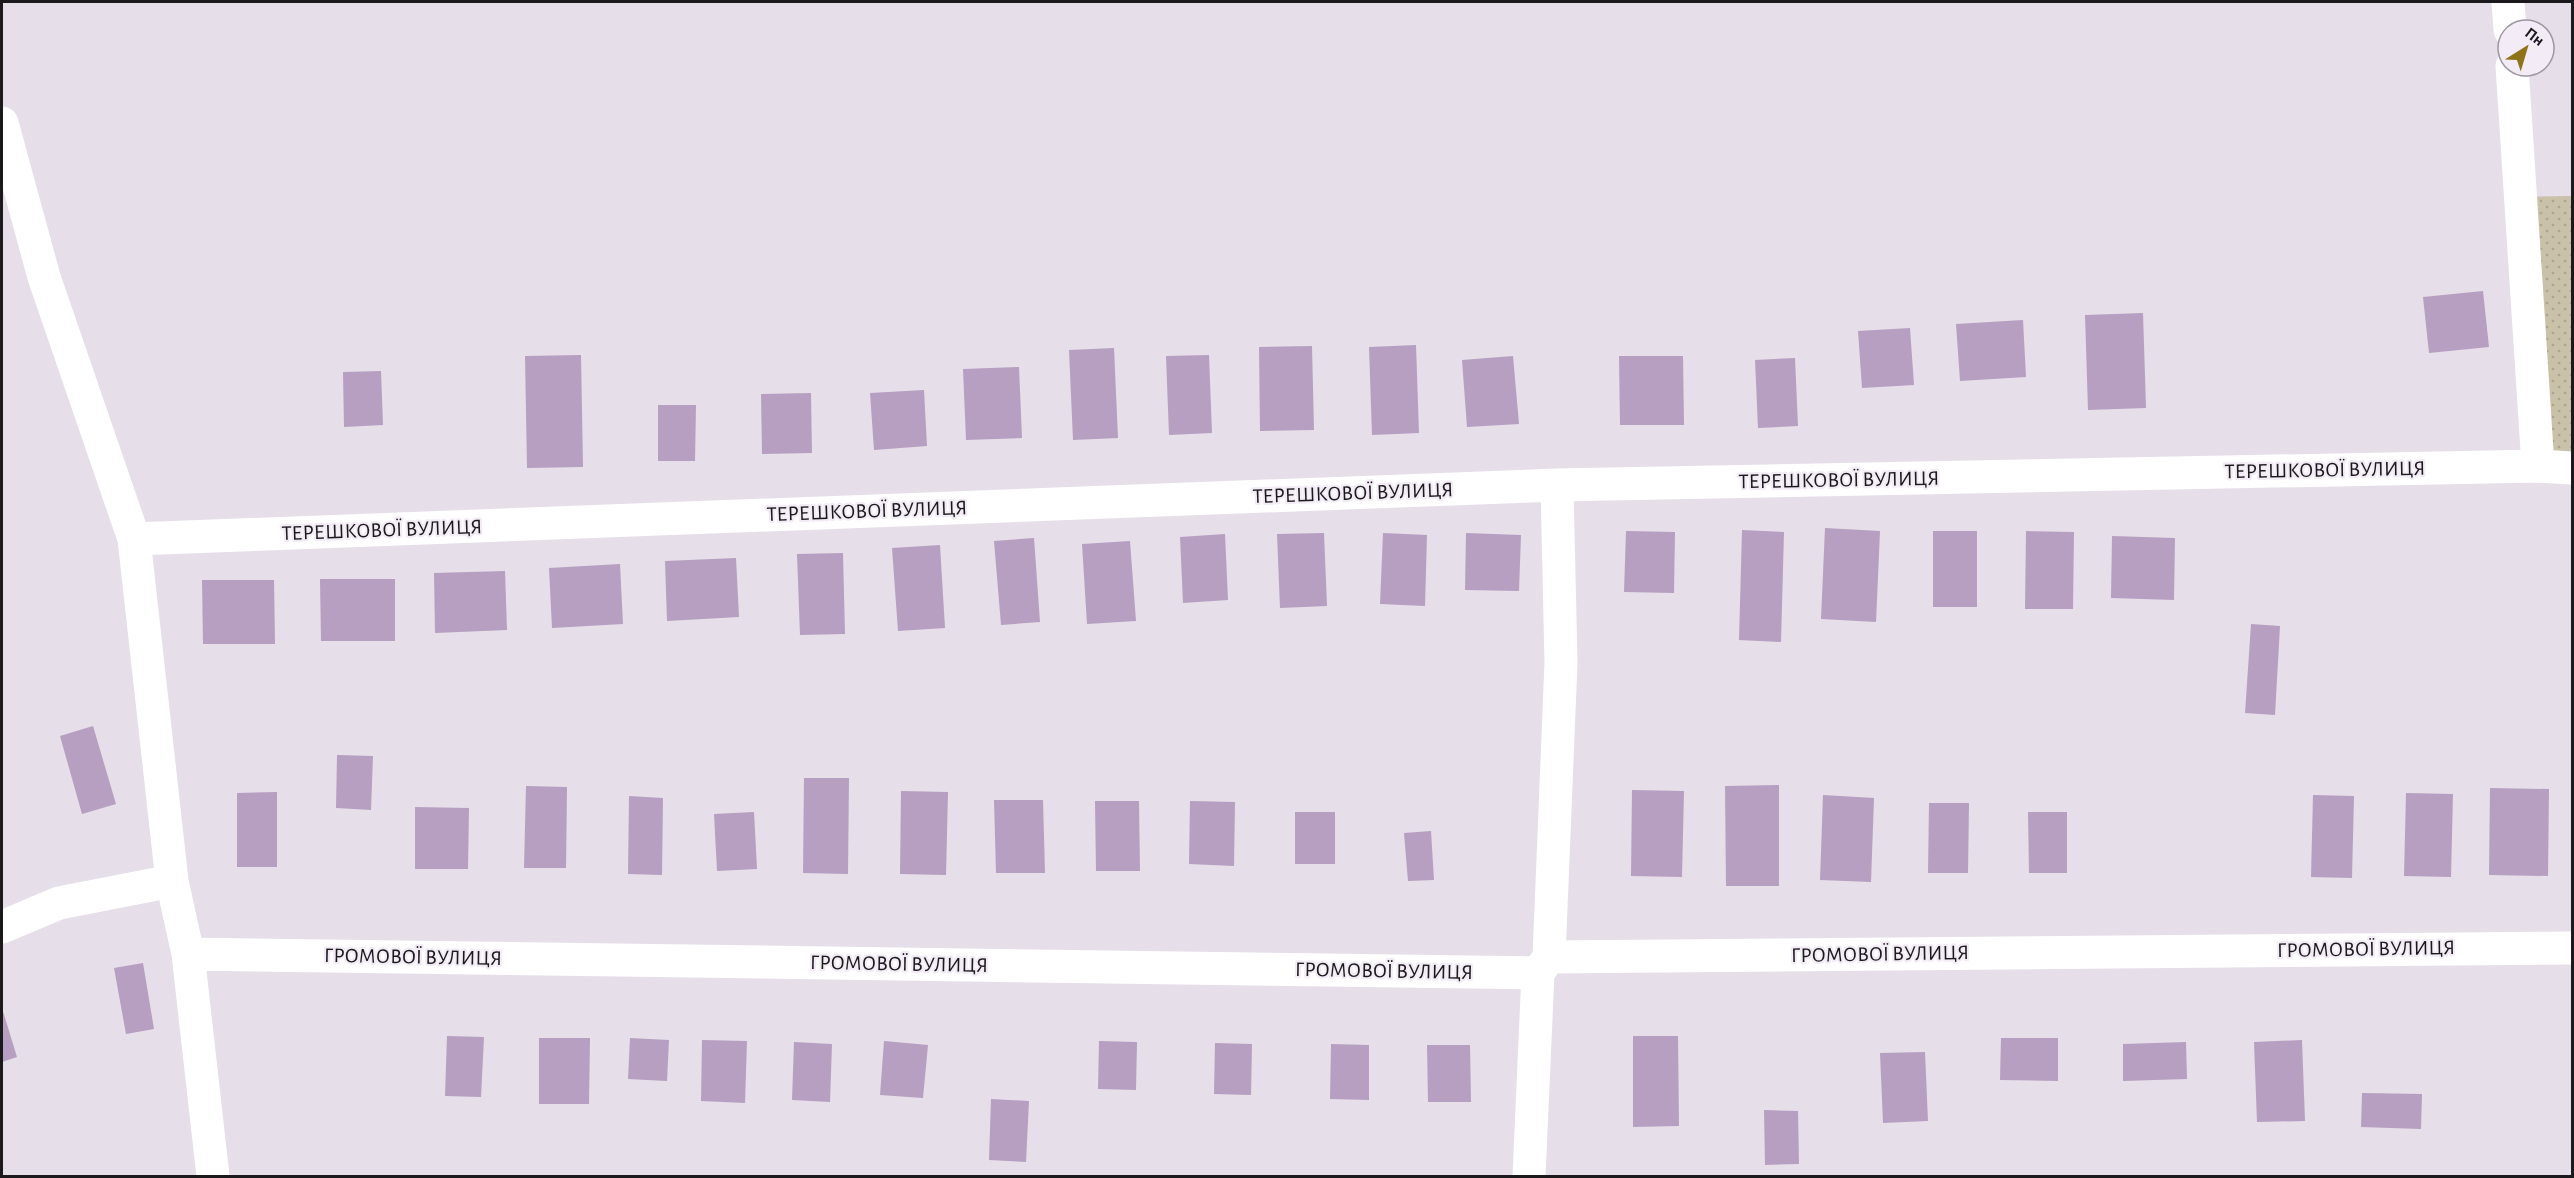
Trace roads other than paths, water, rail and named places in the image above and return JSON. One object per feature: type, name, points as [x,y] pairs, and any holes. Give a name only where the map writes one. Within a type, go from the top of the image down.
[{"type":"street","points":[[2508,2],[2509,18]]},
{"type":"street","points":[[2513,78],[2538,466]]},
{"type":"street","points":[[2,123],[44,277],[134,539],[172,881],[188,954],[213,1176]]},
{"type":"street","name":"ТЕРЕШКОВОЇ ВУЛИЦЯ","points":[[134,539],[1557,485],[2538,466],[2572,468]]},
{"type":"street","points":[[1529,1176],[1544,965],[1561,663],[1557,485]]},
{"type":"street","points":[[2,927],[59,903],[172,881]]},
{"type":"street","name":"ГРОМОВОЇ ВУЛИЦЯ","points":[[188,954],[1544,965],[2572,948]]}]
